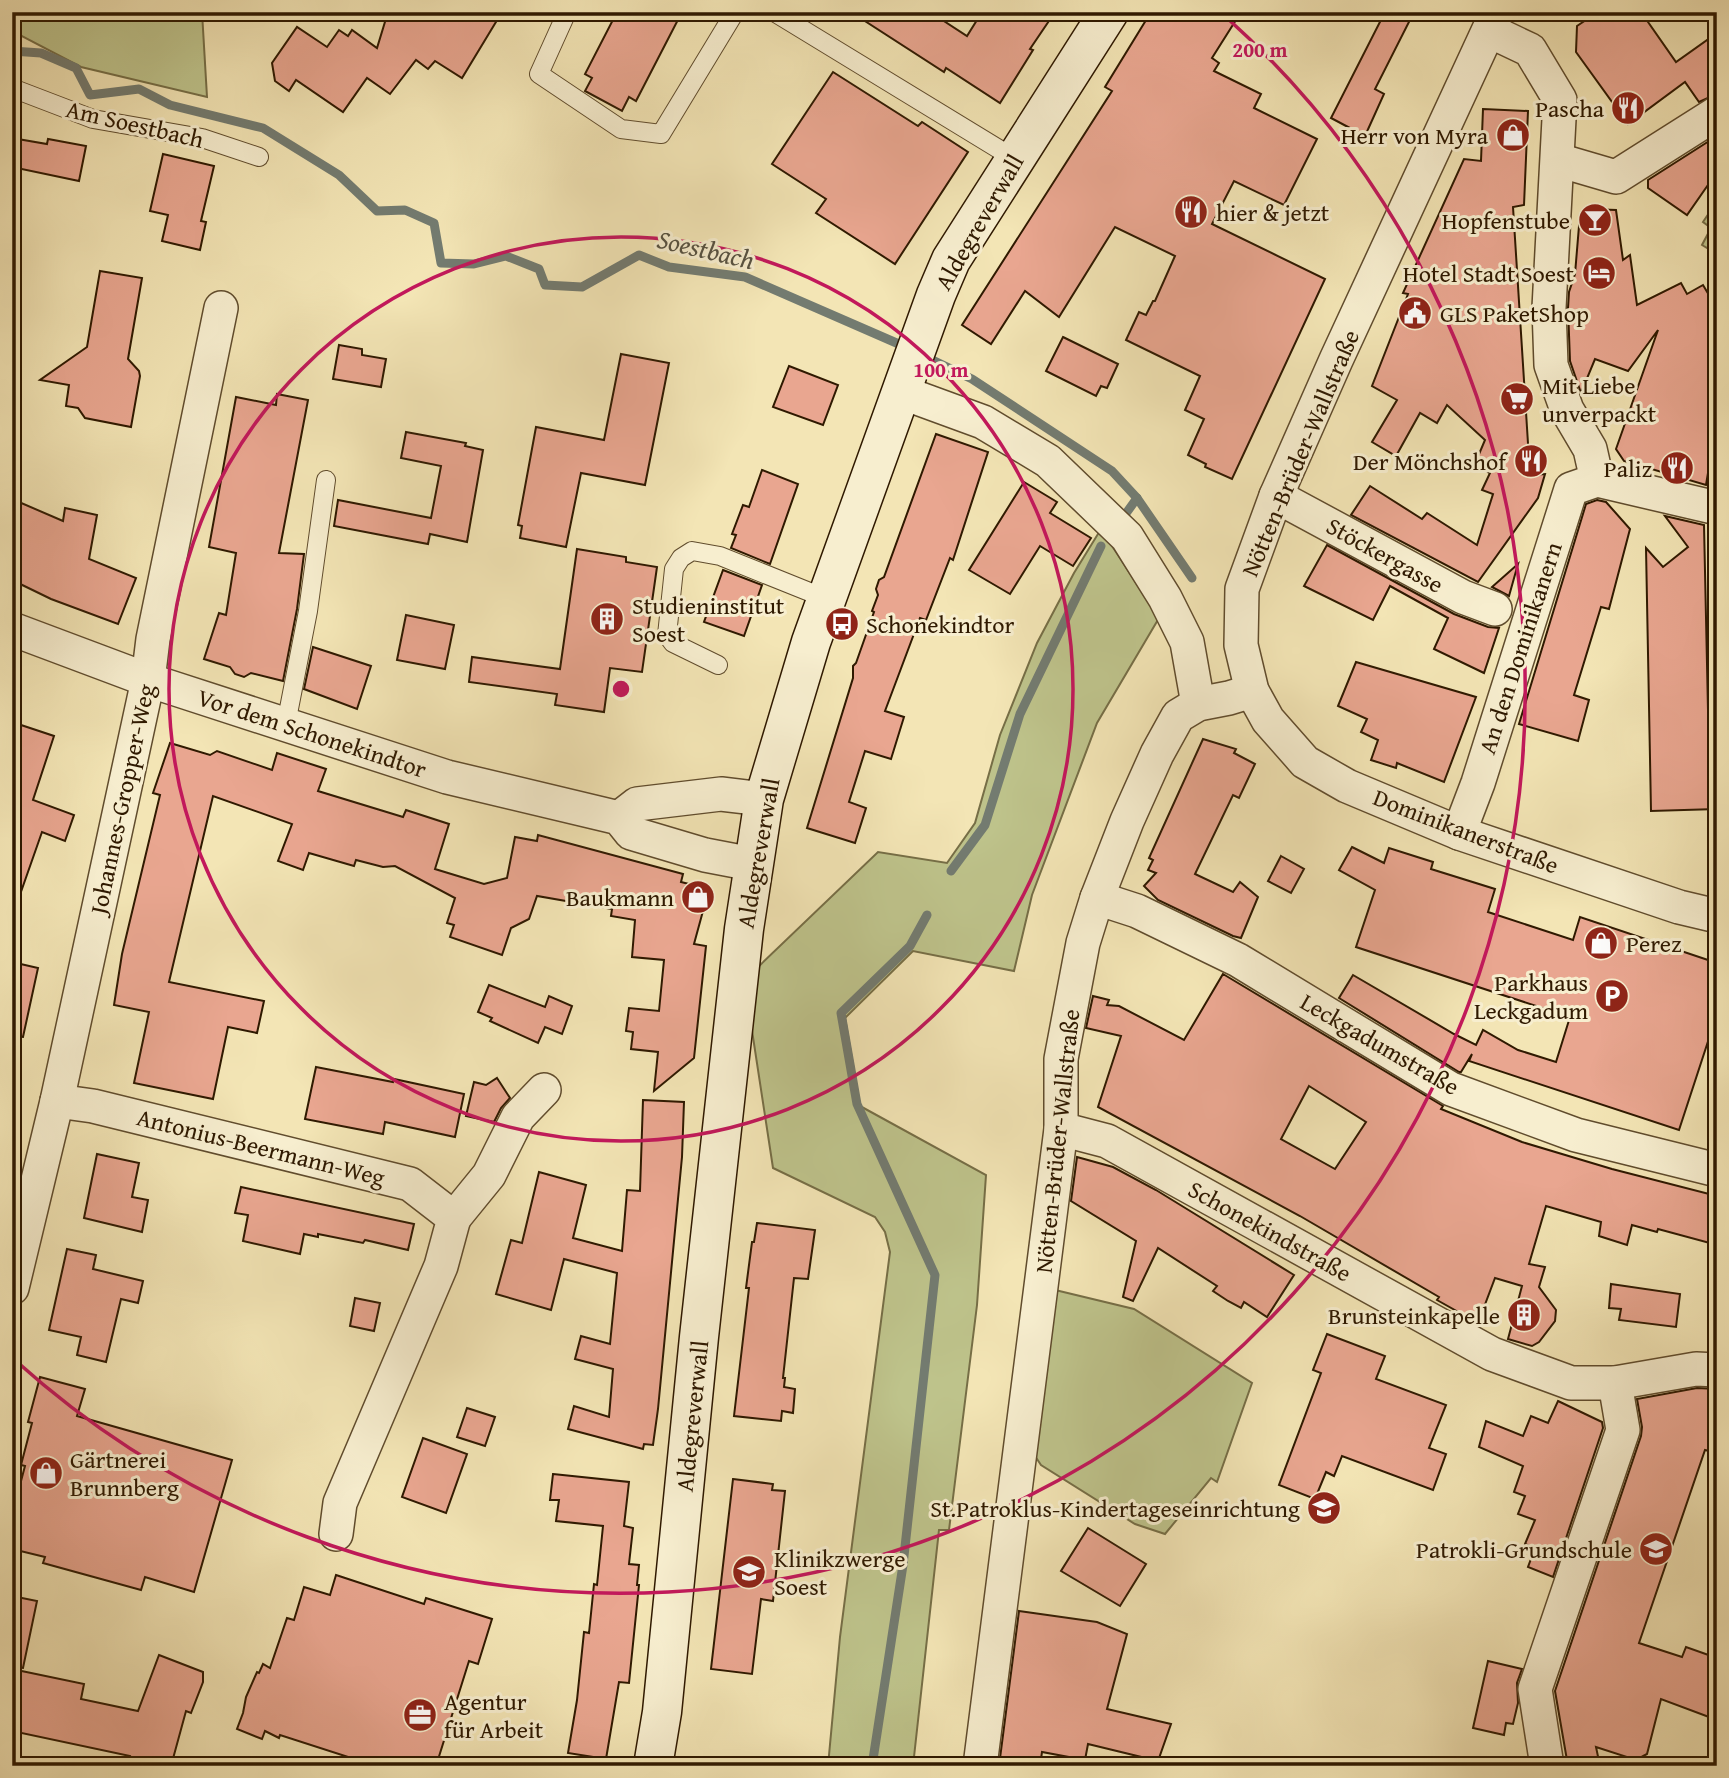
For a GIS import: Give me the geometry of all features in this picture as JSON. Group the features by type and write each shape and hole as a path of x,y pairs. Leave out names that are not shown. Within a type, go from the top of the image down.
{"street":[{"name":"Aldegreverwall","path":"653,1766 662,1712 701,1324 752,864 764,799 811,642 921,334 951,260 1109,12"},
{"path":"1493,22 1530,50 1560,100 1549,307 1551,365 1567,410 1590,449 1597,480 1717,508"},
{"name":"Nötten-Brüder-Wallstraße","path":"980,1766 1061,1129 1061,1059 1083,943 1127,821 1157,754 1178,716 1198,704 1252,691 1241,645 1242,589 1276,496 1336,360 1493,22"},
{"path":"1558,160 1616,177 1717,113"},
{"name":"Johannes-Gropper-Weg","path":"12,1288 57,1101 148,680 153,639 221,308"},
{"path":"904,385 983,422 1048,461 1127,537 1165,598 1187,642 1198,704"},
{"name":"An den Dominikanern","path":"1459,833 1478,783 1571,489 1597,480"},
{"name":"Stöckergasse","path":"1276,496 1463,597 1495,609"},
{"name":"Vor dem Schonekindtor","path":"12,629 148,680 447,777 619,818 631,833 705,855 752,864"},
{"name":"Dominikanerstraße","path":"1252,691 1268,720 1305,762 1347,786 1459,833 1679,907 1717,916"},
{"path":"619,818 637,804 721,794 764,799"},
{"name":"Leckgadumstraße","path":"1097,898 1137,911 1238,960 1451,1089 1576,1135 1717,1170"},
{"path":"336,1534 340,1503 441,1266 454,1217 489,1175 518,1117 544,1090"},
{"name":"Antonius-Beermann-Weg","path":"57,1101 93,1106 410,1184 454,1217"},
{"name":"Schonekindstraße","path":"1061,1129 1107,1140 1492,1354 1571,1383 1615,1384 1696,1369 1717,1370"},
{"path":"1547,1766 1535,1689 1623,1430 1615,1384"}],"lane":[{"path":"567,12 539,74 621,129 661,134 735,12"},
{"path":"774,12 1015,159"},
{"name":"Am Soestbach","path":"12,88 93,119 202,138 259,157"},
{"path":"286,724 308,611 327,480"},
{"path":"718,664 673,643 667,635 674,569 681,558 692,551 720,556 827,599"}],"green space":[{"path":"12,12 202,12 207,97 81,67 12,31"},
{"path":"1717,201 1717,236 1707,248 1702,245 1711,228 1703,222"},
{"path":"1101,529 1159,618 1097,723 1032,895 1014,971 913,951 845,1018 860,1106 986,1175 977,1305 949,1530 939,1530 913,1766 828,1766 840,1637 890,1252 885,1232 875,1217 773,1168 751,1024 757,968 878,852 947,863 975,823 1000,735 1037,643"},
{"path":"1051,1289 1134,1309 1252,1383 1217,1482 1211,1478 1165,1534 1135,1524 1041,1465 1035,1456"}],"building":[{"path":"388,12 502,12 462,78 435,61 428,69 416,60 390,94 367,78 343,112 296,80 289,91 275,81 272,63 297,27 327,47 339,30 348,36 352,30 377,48"},
{"path":"617,12 682,12 636,101 629,97 622,111 585,91 592,78 585,74"},
{"path":"851,12 930,12 967,36 982,12 1055,12 1030,49 1033,50 1000,103 946,68 944,72"},
{"path":"1151,12 1241,12 1212,58 1219,63 1214,71 1261,94 1254,108 1317,139 1284,205 1234,181 1212,224 1325,279 1232,479 1205,467 1206,464 1188,455 1204,419 1185,410 1200,376 1126,340 1139,312 1146,315 1155,301 1175,256 1115,227 1059,317 1025,291 991,344 962,325 1112,91 1105,87"},
{"path":"1385,12 1414,12 1375,89 1384,94 1365,136 1331,118"},
{"path":"1598,12 1641,12 1676,62 1717,33 1717,94 1699,102 1685,82 1628,124 1576,52 1577,26"},
{"path":"833,72 918,126 922,122 968,152 895,264 816,213 826,199 772,164"},
{"path":"1483,109 1528,111 1524,205 1513,207 1530,475 1545,474 1538,498 1478,582 1351,515 1370,486 1422,519 1427,513 1477,545 1493,494 1482,490 1490,473 1474,466 1485,440 1447,405 1437,423 1420,413 1396,456 1372,442 1397,400 1372,386 1408,294 1403,293 1464,159 1481,161"},
{"path":"1717,136 1717,172 1687,215 1648,188 1648,180"},
{"path":"12,138 47,144 48,139 86,146 79,181 12,167"},
{"path":"163,154 214,166 201,221 206,222 200,250 162,241 168,215 150,211"},
{"path":"1588,209 1616,210 1623,260 1630,255 1637,305 1681,283 1687,294 1703,285 1717,302 1717,475 1708,473 1706,485 1624,461 1616,449 1658,330 1628,371 1595,359 1581,393 1570,361 1568,308 1569,292 1575,274 1580,214"},
{"path":"100,271 142,278 128,359 140,376 131,427 85,418 78,408 66,406 69,385 40,380 87,347"},
{"path":"1063,337 1118,364 1107,388 1101,386 1096,396 1046,371"},
{"path":"339,345 362,349 362,355 386,359 381,387 333,379"},
{"path":"621,354 669,363 645,485 581,473 566,547 520,538 522,526 518,525 536,427 604,440"},
{"path":"789,366 838,385 823,425 773,407"},
{"path":"277,394 308,400 279,553 304,554 283,681 251,673 244,677 235,674 230,667 204,659 219,613 226,615 236,553 209,547 236,397 276,405"},
{"path":"406,432 466,443 465,446 483,450 467,542 430,534 428,544 334,526 338,500 431,518 441,466 401,458"},
{"path":"936,434 988,452 953,560 950,558 926,620 920,618 885,711 904,717 891,759 865,751 849,802 866,808 855,843 807,828 853,678 853,666 874,612 872,611 878,595 876,589 879,580 884,577"},
{"path":"762,470 798,484 770,564 731,548 736,535 732,534 743,505 749,507"},
{"path":"1024,482 1057,502 1050,513 1091,538 1073,566 1040,546 1010,594 969,570"},
{"path":"12,499 63,521 65,508 97,515 89,559 136,578 118,624 51,599 12,580"},
{"path":"1597,500 1606,502 1630,529 1609,609 1601,607 1574,695 1589,700 1578,741 1519,724 1586,504"},
{"path":"1665,516 1704,525 1709,756 1717,756 1717,809 1651,811 1646,548 1663,567 1688,547"},
{"path":"1327,545 1454,614 1488,627 1499,628 1484,673 1434,649 1448,618 1390,586 1373,620 1304,586"},
{"name":"Studieninstitut Soest","path":"577,549 626,557 626,562 657,567 642,672 610,668 604,712 555,705 557,694 469,682 472,657 560,669"},
{"path":"1518,564 1509,596 1492,587"},
{"path":"723,570 762,585 744,636 704,622"},
{"path":"406,615 454,625 445,669 397,660"},
{"path":"313,647 371,666 357,709 304,689"},
{"path":"1356,662 1476,697 1444,782 1397,763 1396,768 1371,760 1378,740 1361,732 1367,719 1338,706"},
{"path":"12,722 54,736 33,800 74,815 65,841 42,832 16,906 12,906"},
{"path":"1203,739 1236,749 1234,753 1255,764 1239,798 1233,795 1195,874 1233,892 1240,882 1258,897 1241,938 1158,900 1144,886 1156,873 1148,870 1153,860 1149,858"},
{"path":"170,743 210,755 217,751 272,770 277,753 326,769 318,791 403,817 406,810 449,824 435,869 484,884 507,878 515,837 537,841 538,835 683,874 681,882 709,889 694,944 706,946 694,1058 654,1091 658,1052 631,1049 633,1032 626,1031 629,1008 659,1011 664,960 632,957 635,920 611,916 612,909 537,896 529,919 511,928 502,955 450,937 454,925 447,923 455,898 395,866 383,867 356,860 354,866 309,853 303,870 278,861 292,824 213,796 169,982 264,1001 257,1033 228,1027 213,1099 134,1083 149,1012 114,1005 122,954 160,795 153,793"},
{"name":"Parkhaus Leckgadum","path":"1352,847 1384,863 1389,848 1433,862 1431,869 1495,889 1488,912 1573,940 1580,917 1717,963 1717,1014 1679,1130 1469,1061 1472,1054 1459,1072 1339,998 1353,975 1476,1045 1483,1030 1518,1050 1556,1062 1570,1017 1356,947 1375,890 1339,870"},
{"path":"1281,856 1304,869 1291,893 1268,881"},
{"path":"12,962 38,968 23,1037 12,1036"},
{"path":"1223,974 1443,1106 1441,1109 1522,1142 1717,1196 1717,1245 1632,1225 1627,1245 1599,1236 1601,1222 1546,1206 1529,1264 1545,1267 1539,1287 1556,1310 1555,1321 1539,1342 1532,1346 1508,1339 1522,1286 1495,1278 1478,1323 1437,1300 1439,1297 1300,1216 1098,1107 1121,1036 1086,1028 1093,996 1109,1000 1107,1005 1119,1006 1184,1040","holes":["1309,1086 1366,1122 1335,1169 1281,1139"]},
{"path":"489,985 545,1007 549,996 572,1006 562,1034 545,1027 538,1043 490,1021 492,1018 478,1012"},
{"path":"316,1067 393,1082 394,1079 464,1094 455,1137 385,1122 383,1134 305,1119"},
{"path":"497,1078 510,1098 494,1122 466,1116 474,1082 486,1085"},
{"path":"643,1100 684,1102 682,1157 658,1409 653,1445 644,1444 643,1449 568,1429 574,1406 609,1417 613,1369 575,1359 581,1336 610,1344 617,1273 564,1259 551,1310 496,1294 511,1240 522,1243 539,1172 586,1185 573,1238 622,1251 627,1190 640,1191"},
{"path":"97,1154 139,1163 132,1197 148,1200 142,1232 84,1218"},
{"path":"1077,1157 1113,1167 1156,1190 1294,1275 1267,1317 1244,1302 1241,1308 1228,1301 1213,1291 1217,1286 1158,1248 1133,1301 1123,1297 1136,1241 1071,1201"},
{"path":"241,1187 414,1224 408,1250 365,1240 363,1243 318,1234 318,1237 304,1234 300,1254 243,1241 248,1215 235,1213"},
{"path":"757,1223 815,1230 808,1279 794,1278 783,1378 784,1387 795,1389 793,1413 782,1411 781,1421 734,1416 749,1288 746,1288"},
{"path":"67,1249 96,1255 93,1269 143,1281 138,1303 121,1299 106,1362 77,1355 81,1337 49,1330"},
{"path":"1611,1284 1680,1294 1676,1327 1619,1320 1621,1309 1609,1308"},
{"path":"355,1298 380,1303 374,1331 350,1326"},
{"path":"1327,1334 1385,1356 1376,1379 1446,1405 1429,1448 1446,1454 1433,1490 1342,1456 1334,1476 1326,1472 1315,1499 1279,1485 1321,1373 1313,1370"},
{"path":"40,1377 85,1389 77,1416 232,1460 194,1592 145,1577 141,1590 43,1563 45,1557 12,1549 12,1515 25,1466 21,1465 32,1423 28,1422"},
{"name":"Patrokli-Grundschule","path":"1697,1388 1717,1389 1717,1453 1705,1450 1639,1643 1682,1657 1686,1647 1717,1658 1717,1720 1661,1699 1647,1754 1636,1760 1596,1747 1600,1766 1568,1766 1555,1691 1641,1436 1637,1399"},
{"path":"1558,1401 1602,1422 1603,1428 1553,1577 1528,1567 1535,1548 1525,1544 1535,1520 1518,1514 1525,1496 1514,1492 1523,1466 1479,1447 1486,1421 1523,1436 1531,1416 1548,1423"},
{"path":"467,1408 495,1417 485,1446 457,1437"},
{"path":"423,1438 467,1454 446,1513 402,1497"},
{"path":"553,1474 629,1482 624,1526 633,1528 629,1564 639,1565 639,1585 629,1683 619,1682 606,1759 568,1753 584,1632 589,1633 594,1584 597,1585 603,1526 556,1521 559,1500 550,1500"},
{"path":"733,1479 773,1484 772,1490 785,1491 773,1601 761,1599 752,1674 711,1669"},
{"path":"1088,1528 1146,1564 1120,1606 1061,1571"},
{"path":"336,1575 424,1604 426,1598 492,1619 478,1664 469,1661 436,1766 376,1766 280,1735 279,1738 265,1731 262,1739 237,1729 246,1697 257,1672 259,1673 263,1664 270,1668 287,1618 294,1620 304,1587 330,1595"},
{"path":"12,1596 37,1601 23,1668 12,1667"},
{"path":"1019,1611 1097,1622 1127,1634 1107,1709 1171,1724 1158,1761 1088,1744 1085,1760 1042,1752 1040,1766 999,1766"},
{"path":"159,1655 203,1672 203,1682 191,1713 186,1711 171,1766 128,1766 130,1756 12,1731 12,1669 84,1684 81,1699 138,1711"},
{"path":"1488,1661 1522,1669 1517,1683 1518,1703 1513,1724 1506,1723 1504,1735 1473,1728"}],"waterway":[{"name":"Soestbach","path":"12,51 41,53 76,68 90,95 139,89 170,105 263,128 339,175 377,211 405,210 434,223 441,263 474,264 506,256 539,269 545,285 582,287 639,255 669,267 745,277 908,348"},
{"name":"Soestbach","path":"924,356 972,379 1112,471 1137,498 1192,578"},
{"path":"1127,512 1137,498"},
{"path":"951,871 985,825 1020,714 1101,546"},
{"path":"872,1766 903,1565 935,1275 857,1104 841,1013 910,946 927,915"}],"place":[{"name":"Pascha","path":"1628,108"},
{"name":"Herr von Myra","path":"1513,135"},
{"name":"hier & jetzt","path":"1191,212"},
{"name":"Hopfenstube","path":"1595,220"},
{"name":"Hotel Stadt Soest","path":"1599,273"},
{"name":"GLS PaketShop","path":"1415,313"},
{"name":"Mit Liebe unverpackt","path":"1517,399"},
{"name":"Der Mönchshof","path":"1531,461"},
{"name":"Paliz","path":"1677,468"},
{"name":"Studieninstitut Soest","path":"607,619"},
{"name":"Schonekindtor","path":"842,624"},
{"name":"Baukmann","path":"698,897"},
{"name":"Perez","path":"1601,943"},
{"name":"Parkhaus Leckgadum","path":"1612,996"},
{"name":"Brunsteinkapelle","path":"1524,1315"},
{"name":"Gärtnerei Brunnberg","path":"46,1473"},
{"name":"St.Patroklus-Kindertageseinrichtung","path":"1324,1508"},
{"name":"Patrokli-Grundschule","path":"1656,1549"},
{"name":"Klinikzwerge Soest","path":"749,1572"},
{"name":"Agentur für Arbeit","path":"420,1715"}]}
